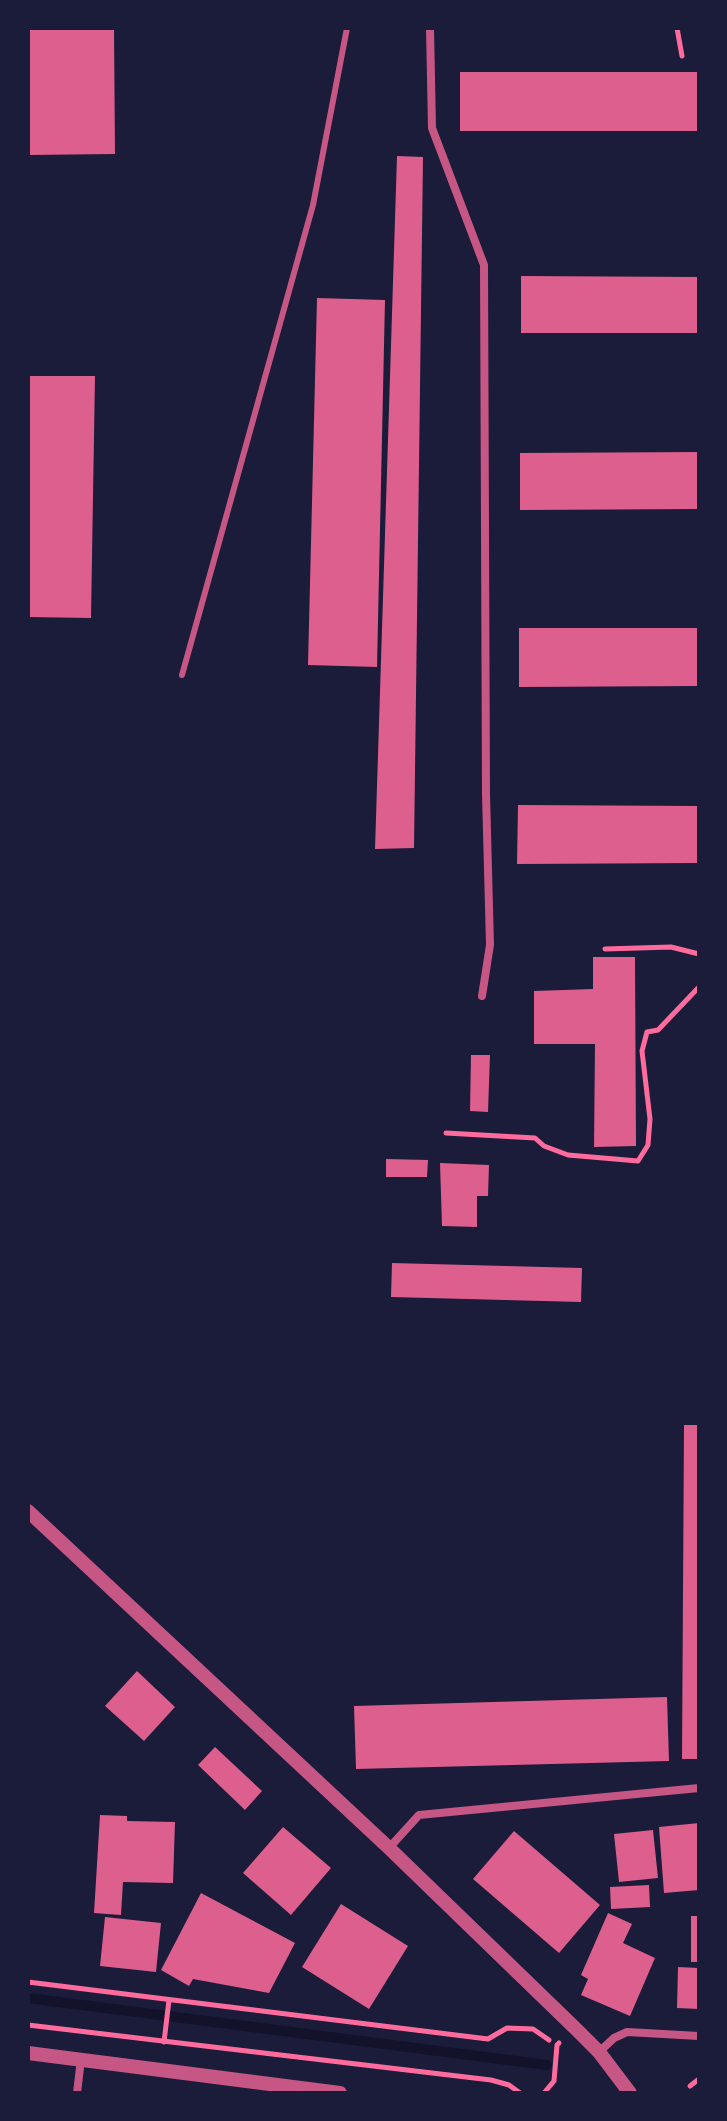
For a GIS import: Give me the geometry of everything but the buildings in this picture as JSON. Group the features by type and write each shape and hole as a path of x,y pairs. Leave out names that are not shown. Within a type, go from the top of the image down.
{"street":[{"path":"430,28 432,128 484,265 486,794 490,945 482,996"},
{"path":"28,1511 389,1848 599,2052 630,2093"},
{"path":"389,1848 419,1815 699,1788"},
{"path":"599,2052 614,2038 627,2032 699,2036"},
{"path":"28,2053 290,2090 340,2093"},
{"path":"77,2093 81,2059"}],"lane":[{"path":"182,675 313,205 347,28"}],"path":[{"path":"677,28 682,56"},
{"path":"605,949 671,947 699,954"},
{"path":"446,1133 535,1138 544,1146 568,1155 638,1161 648,1145 650,1119 642,1051 647,1032 658,1030 699,987"},
{"path":"28,1982 488,2039 507,2028 533,2029 557,2045"},
{"path":"165,2037 169,2000"},
{"path":"28,2025 491,2080 509,2085 520,2093"},
{"path":"544,2093 554,2081 556,2052"},
{"path":"690,2086 699,2079"}],"waterway":[{"path":"28,1998 547,2065"}]}
